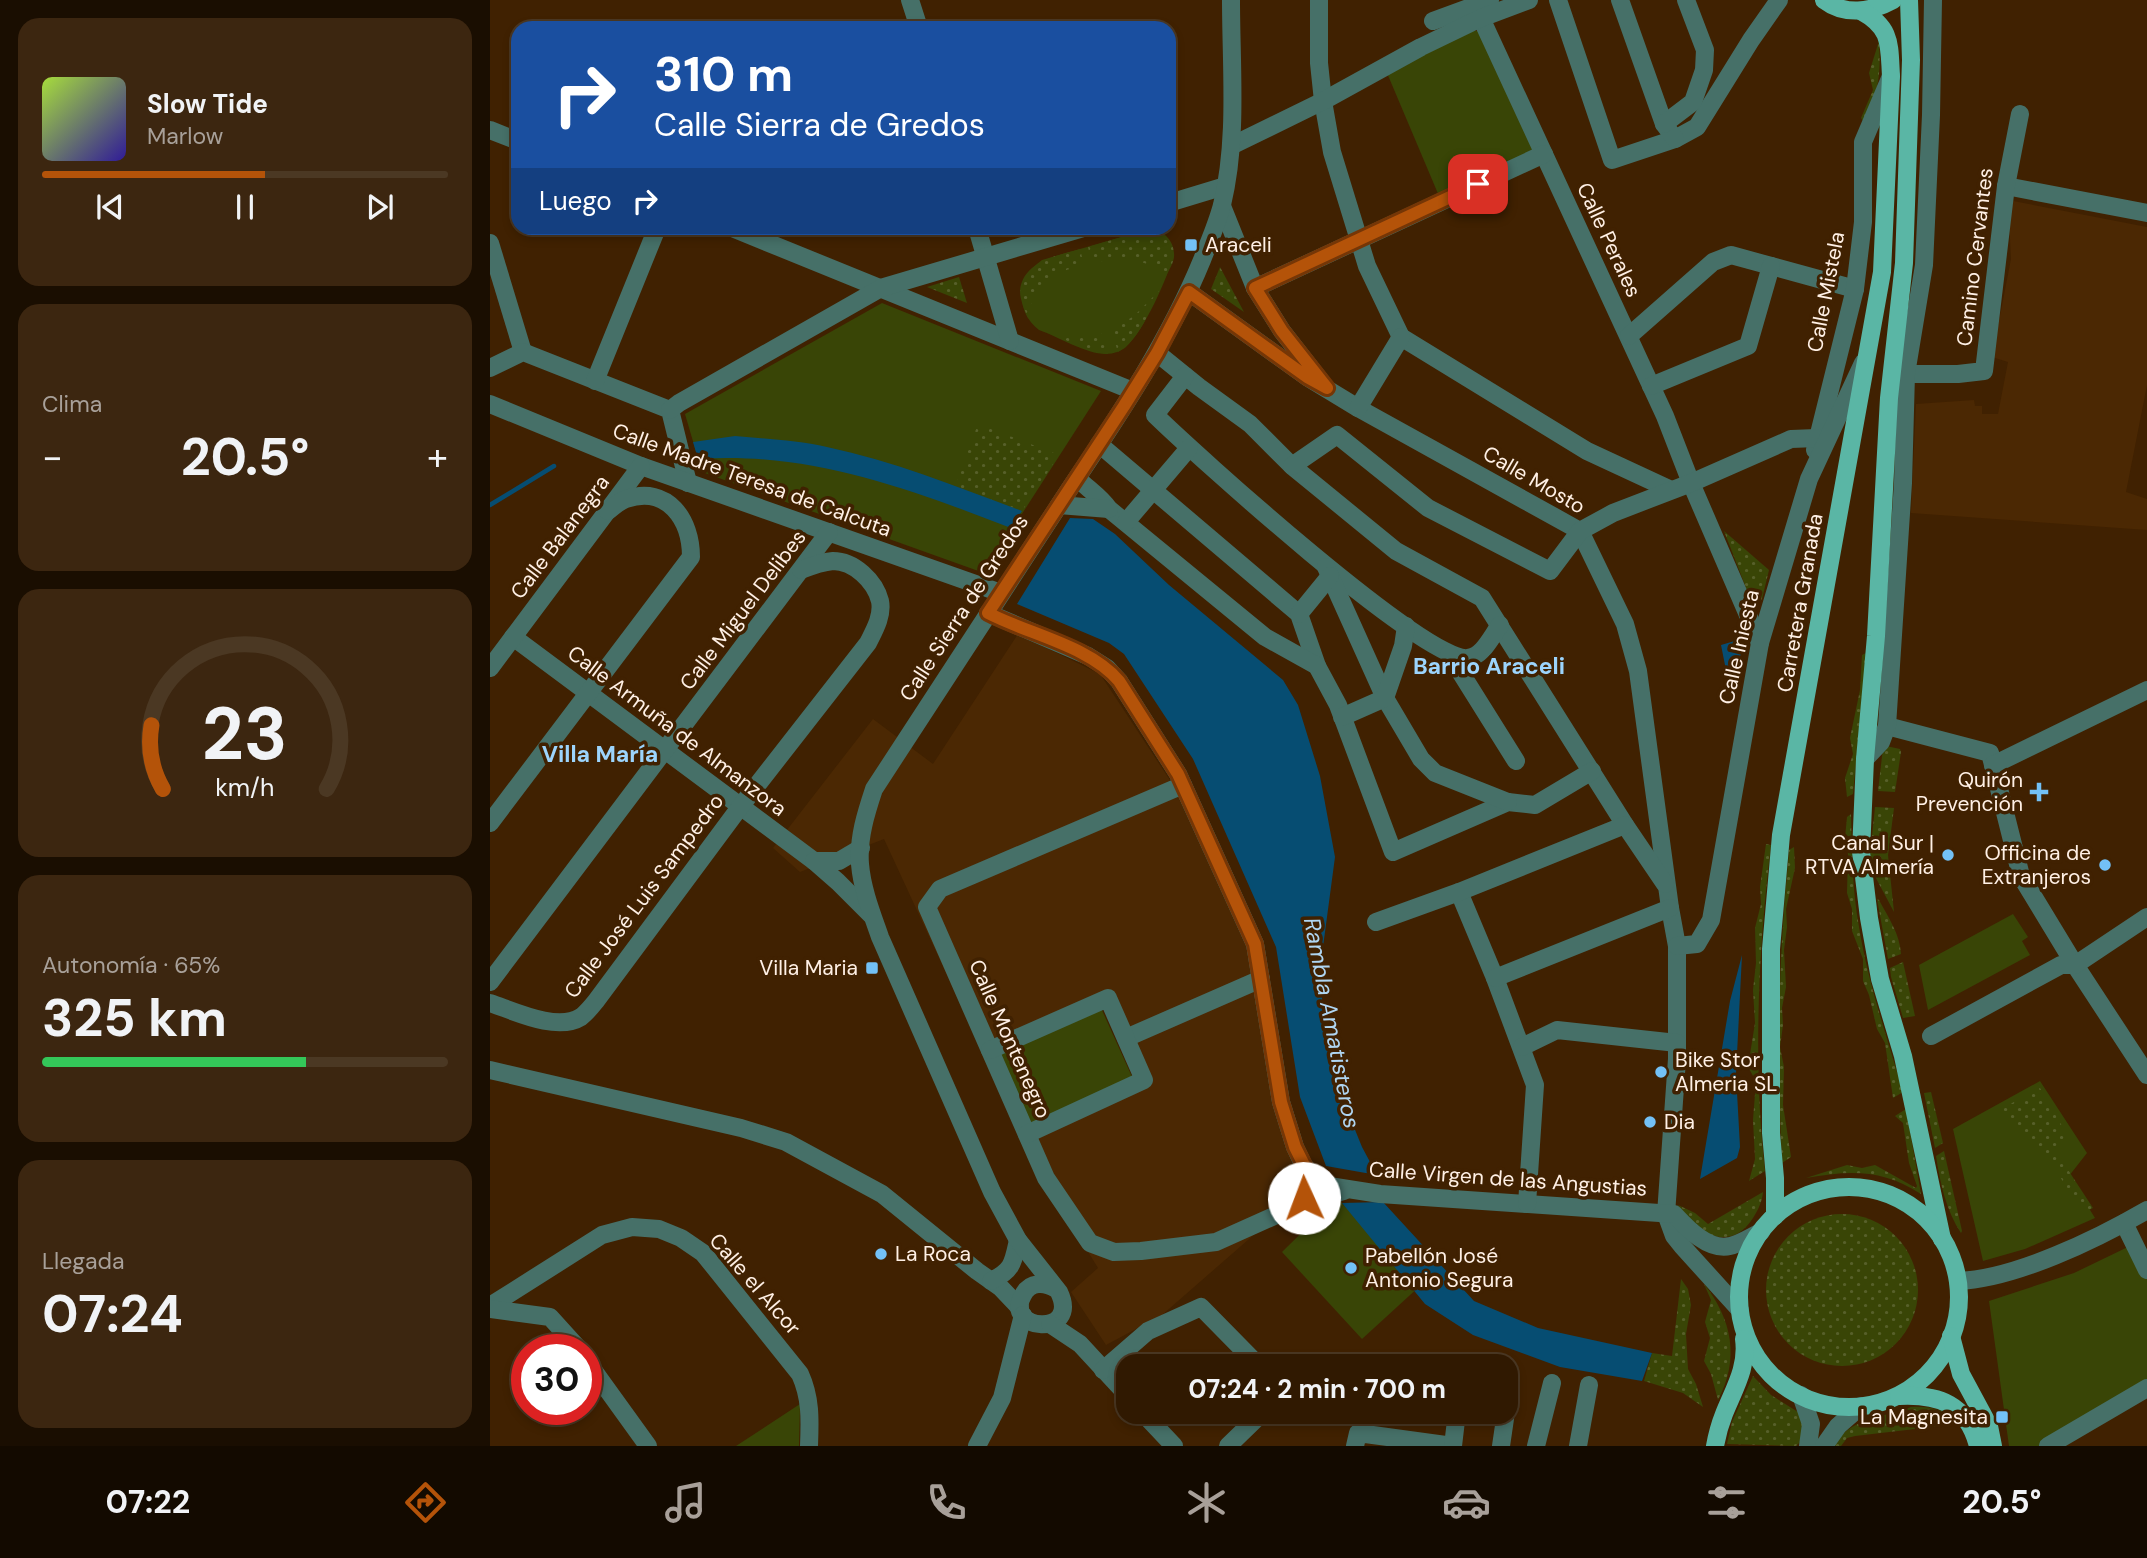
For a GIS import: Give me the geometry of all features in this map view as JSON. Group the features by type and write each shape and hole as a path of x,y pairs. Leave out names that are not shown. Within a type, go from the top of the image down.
{"main road":[{"name":"Carretera Granada","path":"1775,1216 1771,1133 1771,949 1781,835 1882,272 1891,76 1889,48 1884,30 1876,19 1861,12 1844,10 1824,0"},
{"path":"1861,12 1879,8 1893,0"},
{"path":"1909,0 1911,33 1904,263 1889,398 1861,852 1880,979 1903,1056 1942,1239"},
{"path":"1715,1446 1724,1414 1744,1367 1746,1352 1741,1318 1740,1289 1744,1264 1761,1232 1775,1216 1795,1202 1833,1189 1858,1188 1890,1195 1905,1202 1930,1223 1942,1239 1958,1281 1957,1314 1951,1336 1929,1372 1911,1388 1895,1396 1861,1406 1823,1404 1780,1382 1767,1371 1749,1344 1741,1318"},
{"path":"1951,1336 1961,1374 1989,1426 1993,1446"},
{"path":"1895,1396 1929,1396 1950,1404 1968,1421 1978,1446"}],"street":[{"path":"911,0 917,21"},
{"name":"Calle Sierra de Gredos","path":"1080,1344 1060,1298 1018,1240 992,1192 880,937 860,863 863,825 874,789 1133,391 1157,353 1189,292 1222,206 1231,146 1231,0"},
{"path":"1319,0 1319,63 1332,152 1367,266 1401,337 1587,451 1671,490"},
{"path":"1433,21 1490,0"},
{"path":"1231,146 1323,101 1421,47 1481,18 1529,0"},
{"path":"1558,0 1612,160 1675,139 1697,127 1751,40 1780,0"},
{"path":"1620,0 1664,124 1675,139"},
{"path":"1664,124 1693,102 1704,70 1705,50 1686,0"},
{"path":"1865,759 1881,742 1886,726 1903,483 1907,381 1924,265 1933,0"},
{"name":"Calle Perales","path":"1481,18 1665,416 1759,643"},
{"path":"1911,33 1932,50"},
{"name":"Calle Mistela","path":"1809,479 1855,289 1863,222 1863,142 1891,76"},
{"name":"Camino Cervantes","path":"1907,381 1984,371 2006,186 2020,114"},
{"path":"490,130 511,138"},
{"path":"1255,288 1544,154"},
{"path":"1176,200 1225,186"},
{"path":"2006,186 2147,212"},
{"name":"Calle Mosto","path":"1222,206 1255,288 1282,331 1327,388"},
{"path":"595,381 654,235"},
{"path":"749,235 1133,391"},
{"path":"979,235 1010,341"},
{"path":"670,410 881,288 1058,235"},
{"path":"490,243 523,352"},
{"path":"1629,336 1713,262 1731,255 1855,289"},
{"path":"1651,386 1748,345 1771,266"},
{"name":"Calle Mosto","path":"1189,292 1307,377 1580,531 1625,624 1638,671 1677,946 1677,1043 1666,1214"},
{"path":"1358,408 1401,337"},
{"name":"Calle Iniesta","path":"1677,946 1697,944 1711,920 1759,643 1809,479 1869,351"},
{"path":"490,368 523,352 670,410"},
{"path":"1157,353 1250,424 1292,466 1396,551 1482,598 1667,888"},
{"path":"1185,376 1155,415 1328,571 1448,654 1465,659 1478,656 1500,625"},
{"path":"1889,398 1907,381"},
{"name":"Calle Madre Teresa de Calcuta","path":"490,404 641,466 1001,593"},
{"path":"670,410 688,483"},
{"path":"1292,466 1337,435 1428,508 1550,571 1580,531 1613,513 1691,484 1791,439 1817,438"},
{"path":"1099,444 1299,614 1317,666 1342,717 1394,852 1508,803"},
{"path":"1126,522 1189,448"},
{"name":"Calle Balanegra","path":"490,668 641,466"},
{"path":"1077,478 1103,500 1109,509 1265,637 1317,666"},
{"path":"490,823 691,556 687,527 677,511 663,500 648,496 625,499 608,511"},
{"path":"1059,505 1109,509"},
{"name":"Calle Miguel Delibes","path":"490,982 829,532"},
{"name":"Calle José Luis Sampedro","path":"490,1003 541,1020 562,1022 580,1017 596,1001 740,807 868,643 879,621 881,603 865,575 857,569 834,561 801,570"},
{"path":"1299,614 1328,571"},
{"path":"1328,571 1385,698 1421,758 1435,773 1508,803 1535,805 1592,771"},
{"path":"988,613 1088,656 1107,668 1119,681 1172,764 1255,944 1281,1102 1295,1147 1311,1175 1322,1183 1347,1190"},
{"path":"1342,717 1385,698 1403,646 1406,626"},
{"name":"Calle Armuña de Almanzora","path":"513,637 814,861 873,918"},
{"path":"1448,654 1516,761"},
{"path":"1886,726 1991,759 2147,690"},
{"path":"1991,759 2021,876 2147,1075"},
{"name":"Calle Montenegro","path":"1183,785 940,889 927,907 1046,1178 1090,1242 1114,1252 1216,1242 1301,1204 1347,1190"},
{"path":"1376,922 1459,892 1625,825"},
{"path":"814,861 839,861 861,848"},
{"path":"839,861 863,879"},
{"path":"1459,892 1535,1085 1527,1204"},
{"path":"1495,978 1670,908"},
{"path":"1931,1036 2061,965 2075,965 2147,917"},
{"path":"1126,1038 1261,979"},
{"path":"990,1050 1108,998 1126,1038 1144,1080 1027,1134"},
{"path":"1522,1047 1557,1030 1677,1043"},
{"path":"490,1070 701,1118 786,1142 882,1194 996,1284 1029,1322 1046,1325 1080,1344 1116,1384"},
{"path":"1301,1204 1307,1183 1305,1167"},
{"name":"Calle Virgen de las Angustias","path":"1347,1190 1666,1214"},
{"path":"1958,1281 1994,1276 2032,1264 2066,1251 2147,1210"},
{"path":"1741,1318 1674,1236 1666,1214 1674,1214 1693,1235 1710,1243 1729,1247 1761,1232"},
{"path":"2124,1223 2147,1270"},
{"name":"Calle el Alcor","path":"490,1308 602,1235 632,1227 659,1229 681,1238 703,1253 800,1374 809,1399 809,1446"},
{"path":"996,1284 1013,1264 1018,1240"},
{"name":"Calle Sierra de Gredos","path":"1018,1240 1029,1287"},
{"path":"996,1284 1029,1287 1045,1284 1060,1298 1058,1318 1017,1344"},
{"path":"977,1446 1003,1398 1017,1344 1021,1299 1029,1287"},
{"path":"1121,1354 1148,1331 1200,1307 1247,1354"},
{"path":"490,1308 550,1317 565,1334"},
{"path":"1103,1370 1116,1359"},
{"path":"602,1382 648,1446"},
{"path":"1536,1446 1552,1383"},
{"path":"1578,1446 1589,1385"},
{"path":"2048,1446 2147,1388"},
{"path":"1801,1395 1811,1424 1808,1446"},
{"path":"1824,1446 1838,1426 1861,1406"},
{"path":"1153,1424 1174,1446"},
{"path":"1228,1446 1251,1424"},
{"path":"1354,1446 1358,1433 1453,1446 1456,1424"},
{"path":"1501,1446 1504,1424"}],"shaded area":[{"path":"2008,200 2147,227 2147,385 2126,492 2147,499 2147,530 1911,513 1916,404 1974,400 1975,406 1982,406 1982,414 1998,414 2008,362 1992,357 2011,259"},
{"path":"1018,634 1100,674 1183,800 1251,953 1276,1111 1304,1191 1162,1315 1106,1345 1071,1292 1098,1268 1018,1138 1144,1077 1111,993 983,1053 884,839 800,872 773,848 873,719 933,764"}],"green space":[{"path":"1469,31 1478,31 1537,150 1439,196 1387,73"},
{"path":"1879,41 1878,83 1863,121 1861,118 1873,90 1869,73"},
{"path":"1128,235 1165,235 1174,254 1167,276 1140,329 1126,347 1109,354 1072,345 1039,330 1031,322 1023,304 1023,285 1033,267 1042,260"},
{"path":"1129,235 1165,235 1172,244 1174,260 1166,276 1149,265 1131,260 1092,263 1088,247"},
{"path":"1080,249 1084,265 1061,272 1045,281 1034,295 1028,318 1020,291 1027,273 1042,261"},
{"path":"1220,267 1244,312 1211,289"},
{"path":"959,277 967,303 927,287"},
{"path":"1159,291 1138,333 1118,352 1111,330 1134,316"},
{"path":"882,303 1101,391 984,573 702,472 685,414"},
{"path":"1101,333 1108,354 1050,334 1075,336"},
{"path":"978,424 1059,455 1022,511 955,486"},
{"path":"1724,531 1769,570 1762,599 1758,603 1750,598"},
{"path":"1866,653 1853,794 1847,797 1845,778 1853,754 1850,738 1860,690 1862,655"},
{"path":"1886,746 1900,749 1901,752 1895,792 1878,791 1883,748"},
{"path":"1875,807 1894,808 1888,855 1894,912 1869,865"},
{"path":"1851,814 1854,885 1863,948 1878,1010 1903,1092 1893,1098 1885,1043 1877,1029 1863,981 1863,959 1852,931 1852,909 1847,893 1848,854 1845,838 1847,817"},
{"path":"1766,844 1771,845 1760,967 1758,1049 1765,1171 1749,1181 1755,1159 1753,1120 1756,1081 1748,1067 1755,1023 1755,928 1761,904 1760,887"},
{"path":"1794,847 1795,868 1786,909 1786,987 1780,1047 1784,1067 1783,1105 1791,1157 1782,1163 1779,1088 1780,975 1789,850"},
{"path":"1877,899 1893,926 1900,947 1901,954 1888,959"},
{"path":"2013,914 2028,937 2022,941 2030,955 1928,1010 1919,965"},
{"path":"1903,962 1915,1016 1903,1018 1890,968"},
{"path":"1101,1008 1133,1079 1031,1125 999,1053"},
{"path":"2040,1081 2087,1153 2069,1176 2095,1218 2025,1249 1983,1261 1953,1129"},
{"path":"2040,1088 2070,1140 2055,1150 2093,1208 2083,1213 2050,1161 1999,1110"},
{"path":"1931,1092 1943,1143 1935,1148 1924,1093"},
{"path":"1906,1109 1921,1194 1893,1180 1866,1174 1806,1178 1847,1165 1862,1168 1875,1165 1916,1188 1903,1123 1895,1116"},
{"path":"1944,1151 1961,1233 1948,1206 1939,1176 1936,1156"},
{"path":"1763,1192 1757,1212 1744,1229 1724,1237 1703,1231 1678,1205 1695,1213 1708,1224"},
{"name":"Pabellón José Antonio Segura","path":"1337,1198 1421,1285 1362,1339 1282,1252"},
{"path":"1842,1214 1871,1220 1896,1236 1912,1261 1918,1290 1912,1319 1896,1344 1871,1360 1842,1366 1813,1360 1788,1344 1772,1319 1766,1290 1772,1261 1788,1236 1813,1220"},
{"path":"2132,1245 2147,1276 2147,1384 2042,1446 2009,1446 1989,1301 2074,1273"},
{"path":"1681,1279 1688,1289 1691,1305 1686,1334 1688,1369 1703,1407 1683,1393 1644,1381 1652,1353 1672,1356"},
{"path":"1704,1284 1721,1311 1730,1340 1729,1370 1718,1400 1711,1374 1704,1361 1710,1338 1705,1322 1711,1300"},
{"path":"1753,1376 1771,1395 1798,1412 1804,1429 1802,1440 1796,1446 1727,1444 1732,1422"},
{"path":"800,1404 799,1446 736,1446"},
{"path":"1911,1407 1937,1410 1958,1424 1855,1436 1847,1438 1841,1446 1833,1446 1857,1424"}],"water":[{"path":"735,436 804,443 852,453 925,475 1022,511 1011,528 897,487 819,467 739,458 698,459 693,442"},
{"path":"1070,518 1093,519 1115,534 1169,585 1283,680 1298,705 1320,776 1335,857 1319,977 1329,1048 1347,1110 1377,1175 1326,1166 1300,1097 1276,947 1193,759 1124,654 1109,643 1017,604"},
{"path":"1738,640 1743,642 1744,646 1739,659 1740,673 1729,677 1721,645"},
{"path":"1742,955 1736,1074 1740,1147 1737,1158 1700,1179 1730,1001"},
{"path":"1383,1202 1474,1301 1538,1328 1652,1353 1642,1381 1560,1367 1473,1335 1425,1304 1342,1203"}],"waterway":[{"name":"Rambla Amatisteros","path":"490,505 554,466"}],"place":[{"name":"Araceli","path":"1191,245"},
{"name":"Quirón Prevención","path":"2039,792"},
{"name":"Canal Sur | RTVA Almería","path":"1948,855"},
{"name":"Officina de Extranjeros","path":"2105,865"},
{"name":"Villa Maria","path":"872,968"},
{"name":"Bike Stor Almeria SL","path":"1661,1072"},
{"name":"Dia","path":"1650,1122"},
{"name":"La Roca","path":"881,1254"},
{"name":"Pabellón José Antonio Segura","path":"1351,1268"},
{"name":"La Magnesita","path":"2002,1417"}],"district":[{"name":"Barrio Araceli","path":"1489,666"},
{"name":"Villa María","path":"600,754"}],"route":[{"path":"1304,1198 1307,1183 1305,1167 1295,1147 1281,1102 1257,950 1178,774 1119,681 1107,668 1088,656 988,613 1124,406 1157,353 1189,292 1307,377 1327,388 1282,331 1255,288 1478,184"}]}
